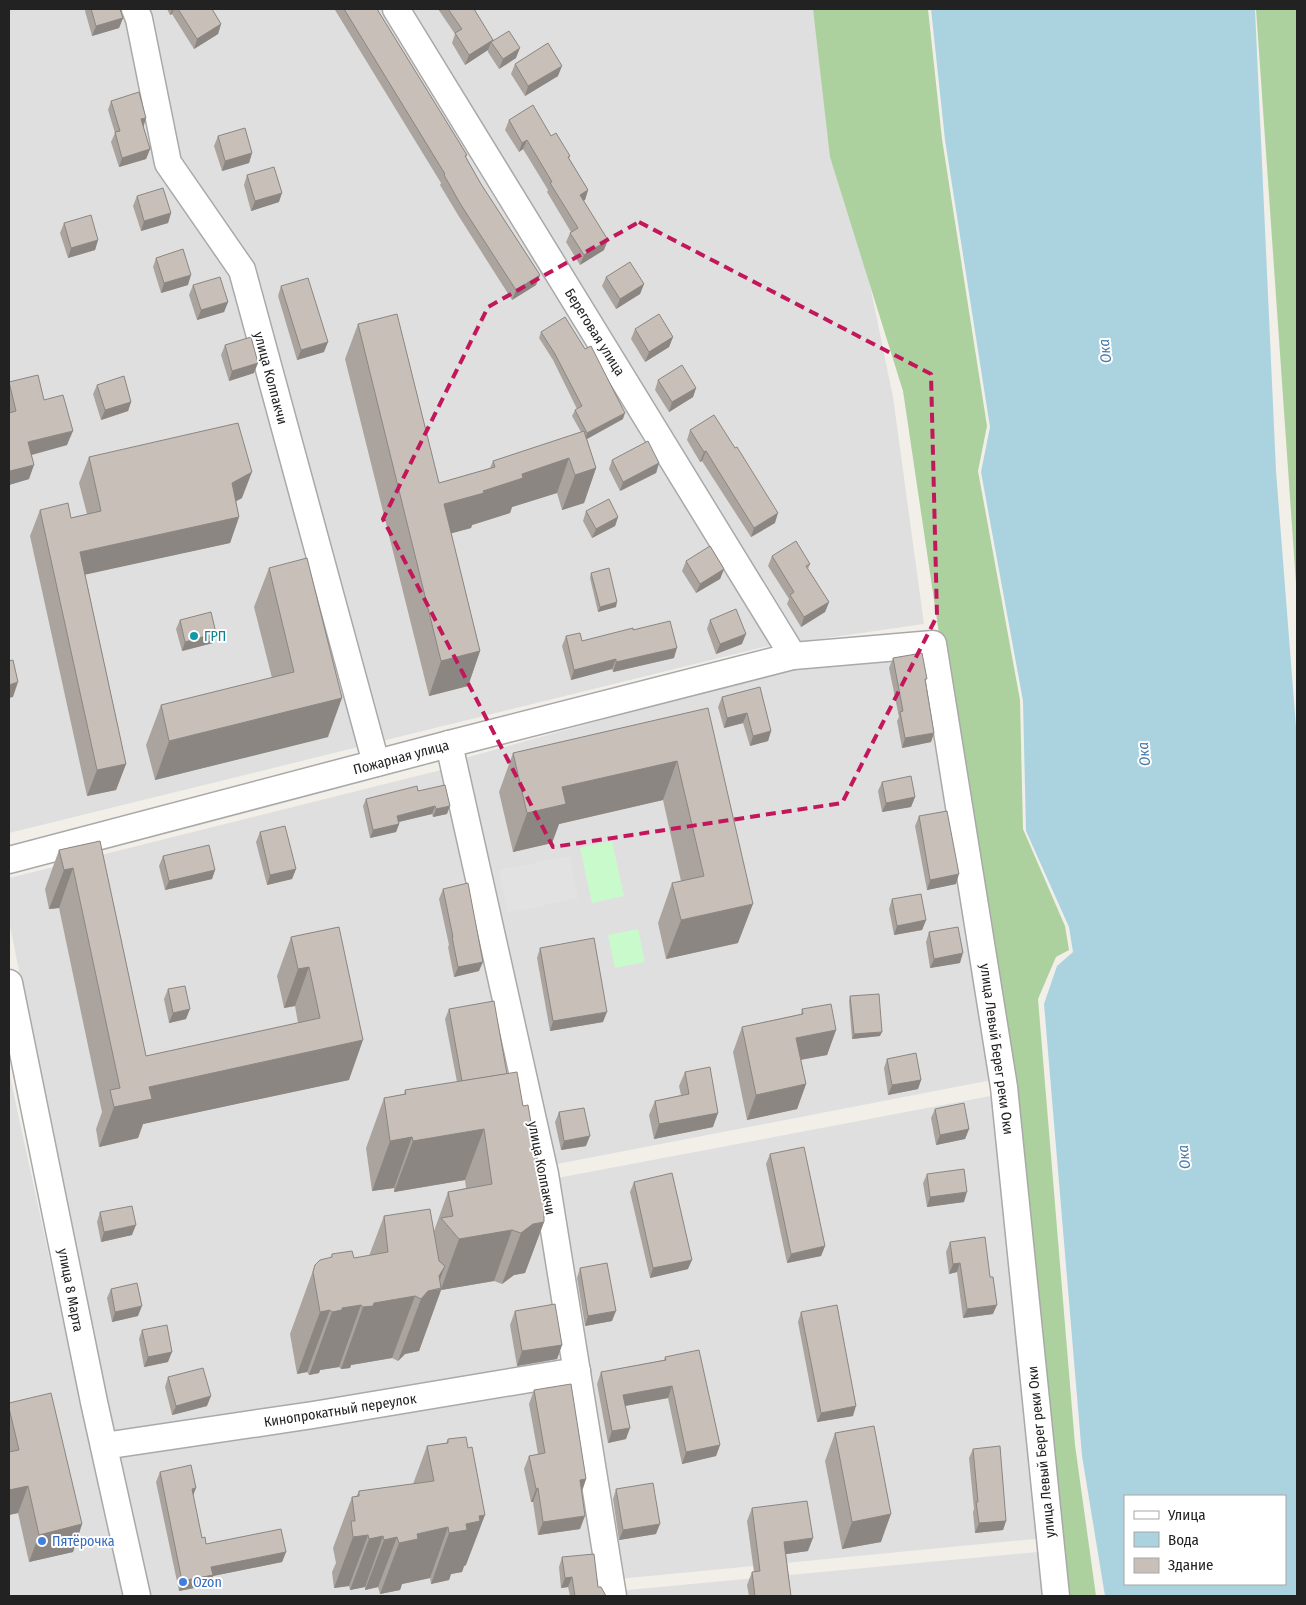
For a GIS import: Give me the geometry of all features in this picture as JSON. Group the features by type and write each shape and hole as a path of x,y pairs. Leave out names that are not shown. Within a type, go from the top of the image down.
{"street":[{"name":"улица Колпакчи","path":"135,9 140,19 168,163 242,270 376,763"},
{"name":"Береговая улица","path":"396,9 793,656"},
{"name":"улица Левый Берег реки Оки","path":"793,656 933,644 1004,1087 1056,1596"},
{"name":"Пожарная улица","path":"9,860 793,656"},
{"name":"улица Колпакчи","path":"449,744 545,1174 613,1596"},
{"name":"улица 8 Марта","path":"9,983 104,1446 137,1596"},
{"name":"Кинопрокатный переулок","path":"104,1446 300,1417 576,1371"}],"highlighted area":[{"path":"639,222 931,374 937,616 842,803 553,847 383,519 488,307"}],"shaded area":[{"path":"9,9 813,9 893,397 924,624 764,647 9,833"},
{"path":"926,652 997,1079 552,1165 465,758 799,665"},
{"path":"445,769 536,1176 570,1366 113,1436 9,921 9,878"},
{"path":"569,856 578,898 508,913 499,870"},
{"path":"9,1072 123,1596 9,1596"},
{"path":"996,1095 1045,1538 618,1579 552,1179"},
{"path":"572,1380 608,1596 149,1596 116,1448"},
{"path":"1048,1551 1052,1596 618,1596 617,1591"}],"green space":[{"path":"813,9 928,9 942,139 987,426 978,471 1020,700 1023,829 1065,926 1069,950 1056,957 1038,999 1075,1445 1096,1596 1060,1596 941,647 903,391 830,157"},
{"path":"1256,9 1297,9 1297,598"},
{"path":"612,841 624,896 592,903 580,848"},
{"path":"638,929 645,962 615,968 608,935"}],"water":[{"name":"Ока","path":"931,9 1255,9 1276,471 1297,740 1297,1596 1105,1596 1082,1456 1044,1004 1057,966 1073,952 1069,927 1026,831 1023,701 981,472 990,427 945,140"}],"building":[{"path":"91,9 120,9 123,18 96,26"},
{"path":"178,9 212,9 221,24 197,39"},
{"path":"344,9 377,9 467,155 465,156 481,184 540,275 516,290 461,205 445,174"},
{"path":"448,9 474,9 493,40 469,55 455,33 462,29"},
{"path":"509,31 520,48 503,59 491,42"},
{"path":"548,43 562,66 528,86 515,64"},
{"path":"139,92 146,118 141,119 150,149 122,158 115,132 120,131 111,101"},
{"path":"533,105 551,136 556,133 570,156 568,157 588,190 580,195 608,240 584,255 570,233 578,228 550,183 552,182 527,140 522,143 509,120"},
{"path":"245,128 252,153 225,161 218,136"},
{"path":"274,167 282,193 255,201 247,175"},
{"path":"163,188 171,213 144,221 137,196"},
{"path":"91,215 98,240 71,248 64,223"},
{"path":"183,249 191,275 164,283 156,258"},
{"path":"630,262 644,284 620,299 606,277"},
{"path":"220,277 228,302 201,310 193,285"},
{"path":"308,278 328,342 301,350 281,286"},
{"path":"397,314 439,483 495,467 493,461 584,431 596,468 575,475 569,458 522,474 523,478 483,491 484,493 444,504 480,651 441,661 358,324"},
{"path":"659,314 673,337 649,352 635,329"},
{"path":"565,317 585,349 591,346 625,413 587,433 575,410 582,406 555,354 541,332"},
{"path":"251,337 258,363 232,371 225,345"},
{"path":"682,365 696,388 672,402 658,380"},
{"path":"38,375 44,400 63,395 73,431 28,442 34,465 10,471 9,413 16,411 9,382"},
{"path":"124,376 131,402 105,410 97,385"},
{"path":"714,415 735,448 737,447 778,513 754,528 706,451 704,452 690,430"},
{"path":"238,423 252,472 232,483 239,517 80,552 126,764 97,770 40,510 68,503 71,518 101,511 89,457"},
{"path":"648,441 659,463 623,482 612,460"},
{"path":"609,499 618,517 596,529 586,511"},
{"path":"796,541 810,564 806,566 829,602 804,617 790,595 794,592 772,556"},
{"path":"710,546 724,569 700,584 686,561"},
{"path":"307,558 342,698 169,741 161,705 294,672 269,568"},
{"path":"609,568 617,602 600,607 591,573"},
{"path":"736,609 746,634 720,644 710,620"},
{"path":"211,612 216,633 185,642 180,620"},
{"path":"670,621 677,648 616,662 616,659 574,670 566,636 580,633 582,641"},
{"path":"922,653 934,733 905,738 900,712 903,711 893,658"},
{"path":"13,660 18,682 9,685 9,661"},
{"path":"760,687 771,731 753,736 747,713 727,718 722,697"},
{"path":"708,708 753,904 681,920 672,883 704,876 677,761 562,787 566,804 527,813 513,753"},
{"path":"911,776 915,797 886,803 882,782"},
{"path":"445,785 450,806 436,809 435,806 397,816 399,824 373,830 366,799 417,786 418,791"},
{"path":"947,811 959,874 930,880 919,816"},
{"path":"285,826 296,869 270,875 260,832"},
{"path":"100,841 146,1056 320,1018 309,967 298,969 291,937 339,927 363,1040 149,1087 152,1099 114,1107 110,1090 120,1088 73,868 64,870 59,850"},
{"path":"209,845 215,870 169,881 163,856"},
{"path":"468,883 483,962 458,967 443,889"},
{"path":"921,894 926,920 897,926 892,899"},
{"path":"958,927 963,953 934,959 929,932"},
{"path":"594,938 607,1012 553,1021 540,948"},
{"path":"185,986 190,1009 173,1013 168,989"},
{"path":"879,994 882,1032 854,1034 850,996"},
{"path":"494,1001 507,1074 462,1081 449,1009"},
{"path":"831,1004 836,1030 796,1038 806,1084 756,1095 742,1027 803,1014 802,1009"},
{"path":"916,1053 921,1080 892,1085 887,1059"},
{"path":"710,1067 718,1113 659,1124 655,1101 689,1094 685,1072"},
{"path":"517,1072 523,1106 528,1105 542,1188 548,1194 543,1205 544,1222 533,1224 521,1233 512,1230 459,1239 441,1218 453,1216 448,1192 492,1184 484,1129 413,1141 412,1137 390,1141 384,1098 406,1094 405,1090"},
{"path":"964,1103 969,1129 940,1135 935,1109"},
{"path":"584,1108 590,1136 564,1141 559,1112"},
{"path":"804,1147 825,1246 791,1254 770,1154"},
{"path":"964,1169 967,1192 930,1197 927,1174"},
{"path":"672,1173 692,1260 653,1268 634,1182"},
{"path":"132,1206 136,1225 104,1232 100,1212"},
{"path":"430,1209 439,1261 445,1266 439,1276 441,1288 428,1291 421,1299 415,1296 374,1303 373,1306 363,1307 361,1305 342,1308 342,1310 332,1312 330,1310 320,1312 313,1272 315,1265 320,1260 332,1257 332,1254 352,1251 354,1258 388,1252 384,1216"},
{"path":"985,1237 990,1277 993,1277 997,1305 967,1309 960,1263 953,1264 950,1242"},
{"path":"607,1263 616,1311 588,1316 580,1268"},
{"path":"137,1283 142,1306 115,1312 111,1289"},
{"path":"555,1304 562,1345 522,1351 515,1311"},
{"path":"837,1305 856,1406 821,1413 801,1312"},
{"path":"167,1325 172,1352 148,1357 142,1330"},
{"path":"699,1350 720,1445 686,1452 672,1386 623,1395 630,1428 612,1431 601,1372 666,1360 665,1357"},
{"path":"203,1368 211,1396 176,1406 168,1377"},
{"path":"571,1384 586,1479 580,1480 585,1516 543,1522 538,1488 536,1489 529,1456 545,1453 534,1390"},
{"path":"51,1393 82,1524 39,1535 28,1486 9,1490 9,1452 19,1450 9,1403"},
{"path":"874,1426 891,1514 852,1522 835,1433"},
{"path":"466,1437 468,1448 472,1447 485,1515 479,1516 480,1521 466,1524 467,1530 449,1533 448,1527 417,1534 418,1539 399,1543 397,1537 384,1540 383,1536 369,1539 368,1535 353,1537 351,1521 355,1521 352,1497 359,1496 359,1491 434,1481 427,1446 448,1443 448,1439"},
{"path":"1000,1446 1006,1521 979,1523 973,1449"},
{"path":"191,1465 196,1488 192,1489 202,1538 205,1537 206,1544 281,1529 286,1552 211,1567 213,1575 182,1581 160,1472"},
{"path":"653,1483 660,1524 623,1530 616,1489"},
{"path":"807,1501 813,1538 784,1542 791,1596 755,1596 752,1572 760,1571 752,1508"},
{"path":"594,1554 598,1587 601,1587 606,1596 575,1596 572,1577 565,1578 562,1557"}],"place":[{"name":"ГРП","path":"194,636"},
{"name":"Пятёрочка","path":"42,1541"},
{"name":"Ozon","path":"183,1582"}]}
